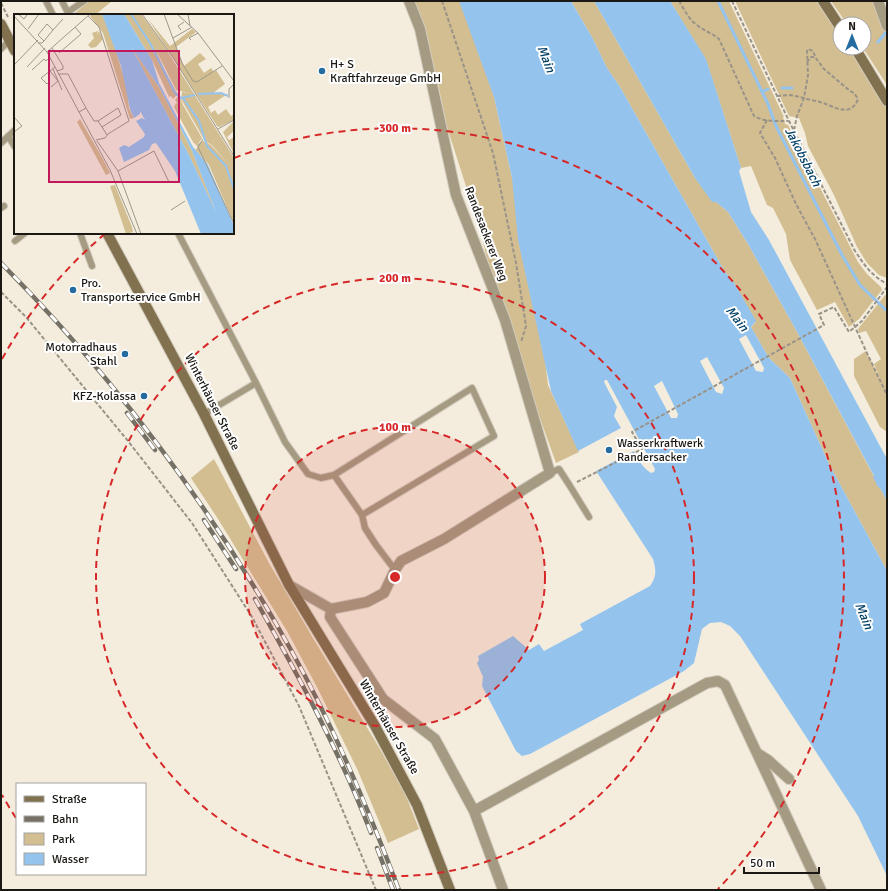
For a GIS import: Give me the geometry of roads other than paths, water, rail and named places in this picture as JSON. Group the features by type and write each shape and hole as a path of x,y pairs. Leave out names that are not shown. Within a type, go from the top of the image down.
{"main road":[{"path":"822,1 832,16"},
{"path":"1,24 14,49"},
{"path":"860,56 887,101"},
{"name":"Winterhäuser Straße","path":"108,234 204,414 289,585 375,726 417,805 450,890"}],"street":[{"name":"Randesackerer Weg","path":"409,1 420,29 456,196 505,320 550,473"},
{"path":"878,1 887,26"},
{"path":"289,585 331,609 368,602 384,593 395,570 402,561 444,539 550,473"},
{"path":"331,609 330,617 383,699 435,739 474,811 504,890"},
{"path":"474,811 707,683 718,681 726,685 821,890"},
{"path":"757,753 768,760 790,779"}],"lane":[{"path":"46,1 53,14"},
{"path":"62,1 69,14 84,1"},
{"path":"1,49 9,41"},
{"path":"1,143 14,131"},
{"path":"8,136 14,145"},
{"path":"15,241 24,234"},
{"path":"80,234 92,266"},
{"path":"179,234 256,383 284,442 308,474 321,478 334,475 472,388 494,436 362,515"},
{"path":"204,414 256,383"},
{"path":"550,473 559,469 589,517"},
{"path":"334,475 362,515 365,528 395,570"}],"water":[{"name":"Main","path":"459,1 571,1 593,39 607,68 620,87 725,272 733,281 755,319 756,321 751,327 769,358 790,378 829,464 887,571 887,876 858,816 740,636 730,626 721,622 710,623 702,629 694,663 684,671 530,754 522,756 516,751 482,686 483,677 477,663 479,660 478,656 513,636 529,650 539,644 544,651 583,630 580,624 650,586 654,579 655,573 653,559 596,471 634,451 641,464 648,471 651,473 654,472 655,469 607,380 604,382 617,407 614,416 621,428 578,451 551,391 518,240 512,178 494,97","holes":["746,335 764,368 763,372 756,371 739,339","707,357 724,388 722,394 716,392 700,361","662,381 678,414 677,418 671,418 654,386"]},
{"path":"594,1 670,1 706,59 741,168 739,171 751,212 769,240 887,459 887,501 878,487 873,477 874,476 796,330 748,244 728,212 716,202 712,202 695,178"}],"waterway":[{"name":"Jakobsbach","path":"718,1 768,104 776,126 842,255 860,285 887,311"},
{"path":"878,42 887,31"},
{"path":"782,88 792,88"},
{"name":"Jakobsbach","path":"762,92 768,89"}],"railway":[{"path":"1,263 83,352 159,446 195,495 261,597 322,708 363,798 399,890"},
{"path":"127,413 155,450"},
{"path":"204,520 236,569"},
{"path":"255,599 318,714 346,773 371,833"},
{"path":"377,848 393,890"}],"place":[{"name":"H+ S Kraftfahrzeuge GmbH","path":"322,71"},
{"name":"Pro. Transportservice GmbH","path":"73,290"},
{"name":"Motorradhaus Stahl","path":"125,354"},
{"name":"KFZ-Kolassa","path":"144,396"},
{"name":"Wasserkraftwerk Randersacker","path":"609,450"}]}
